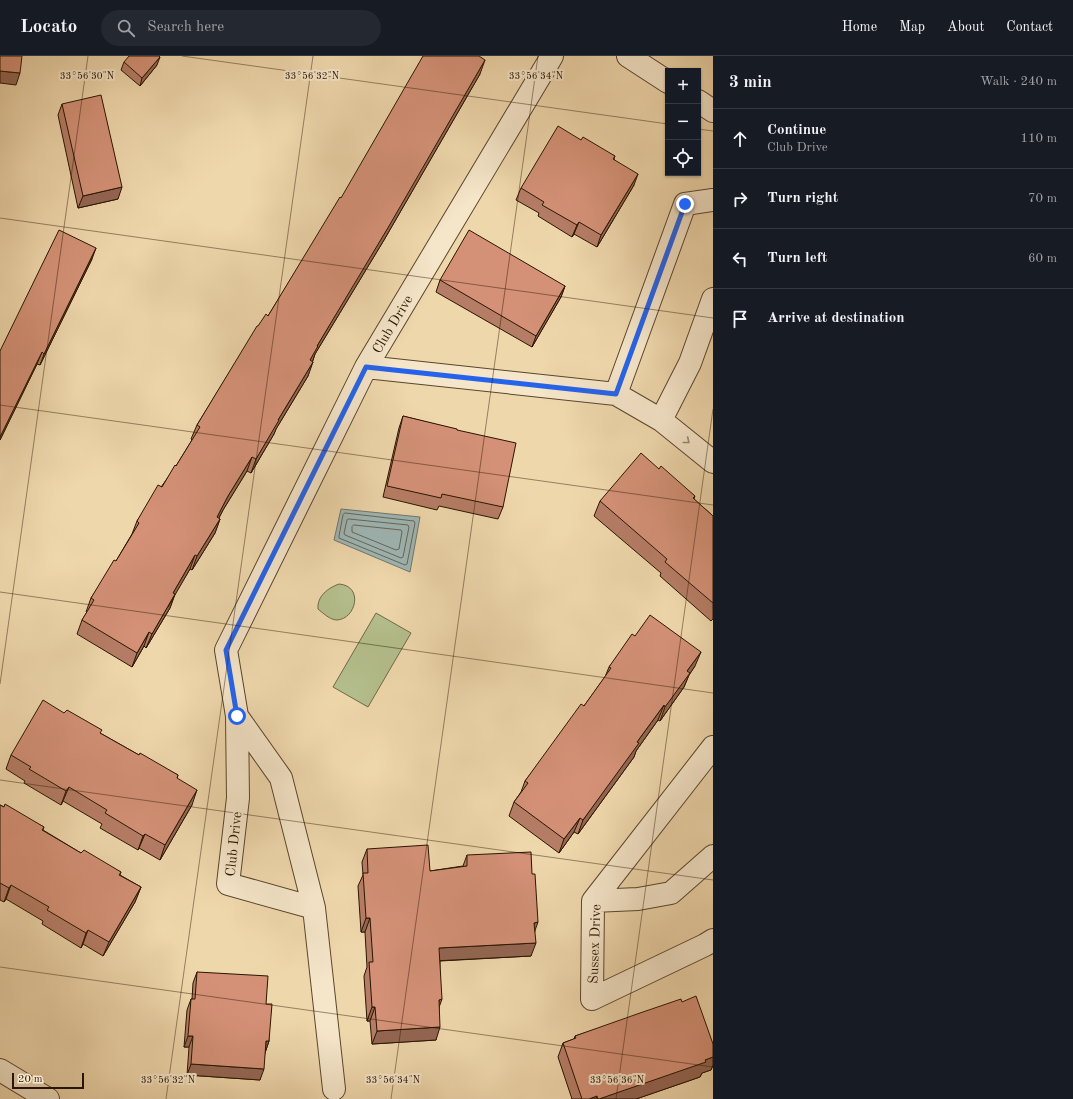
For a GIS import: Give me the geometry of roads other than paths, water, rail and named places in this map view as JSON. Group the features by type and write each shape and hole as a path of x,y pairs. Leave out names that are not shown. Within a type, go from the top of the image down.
{"street":[{"name":"Club Drive","path":"314,908 228,884 238,798 237,716 226,650 366,367 552,56"},
{"path":"628,56 665,80"},
{"path":"701,103 713,111"},
{"path":"616,394 685,204 713,200"},
{"path":"662,420 690,363 713,299"},
{"path":"366,367 616,394 662,420 713,462"},
{"name":"Club Drive","path":"237,716 281,778 314,908 334,1089"},
{"name":"Sussex Drive","path":"713,747 593,900 592,999 713,940"},
{"path":"593,900 638,899 671,893 713,856"},
{"path":"0,1070 48,1099"}],"water":[{"path":"341,509 420,517 410,572 334,540"}]}
